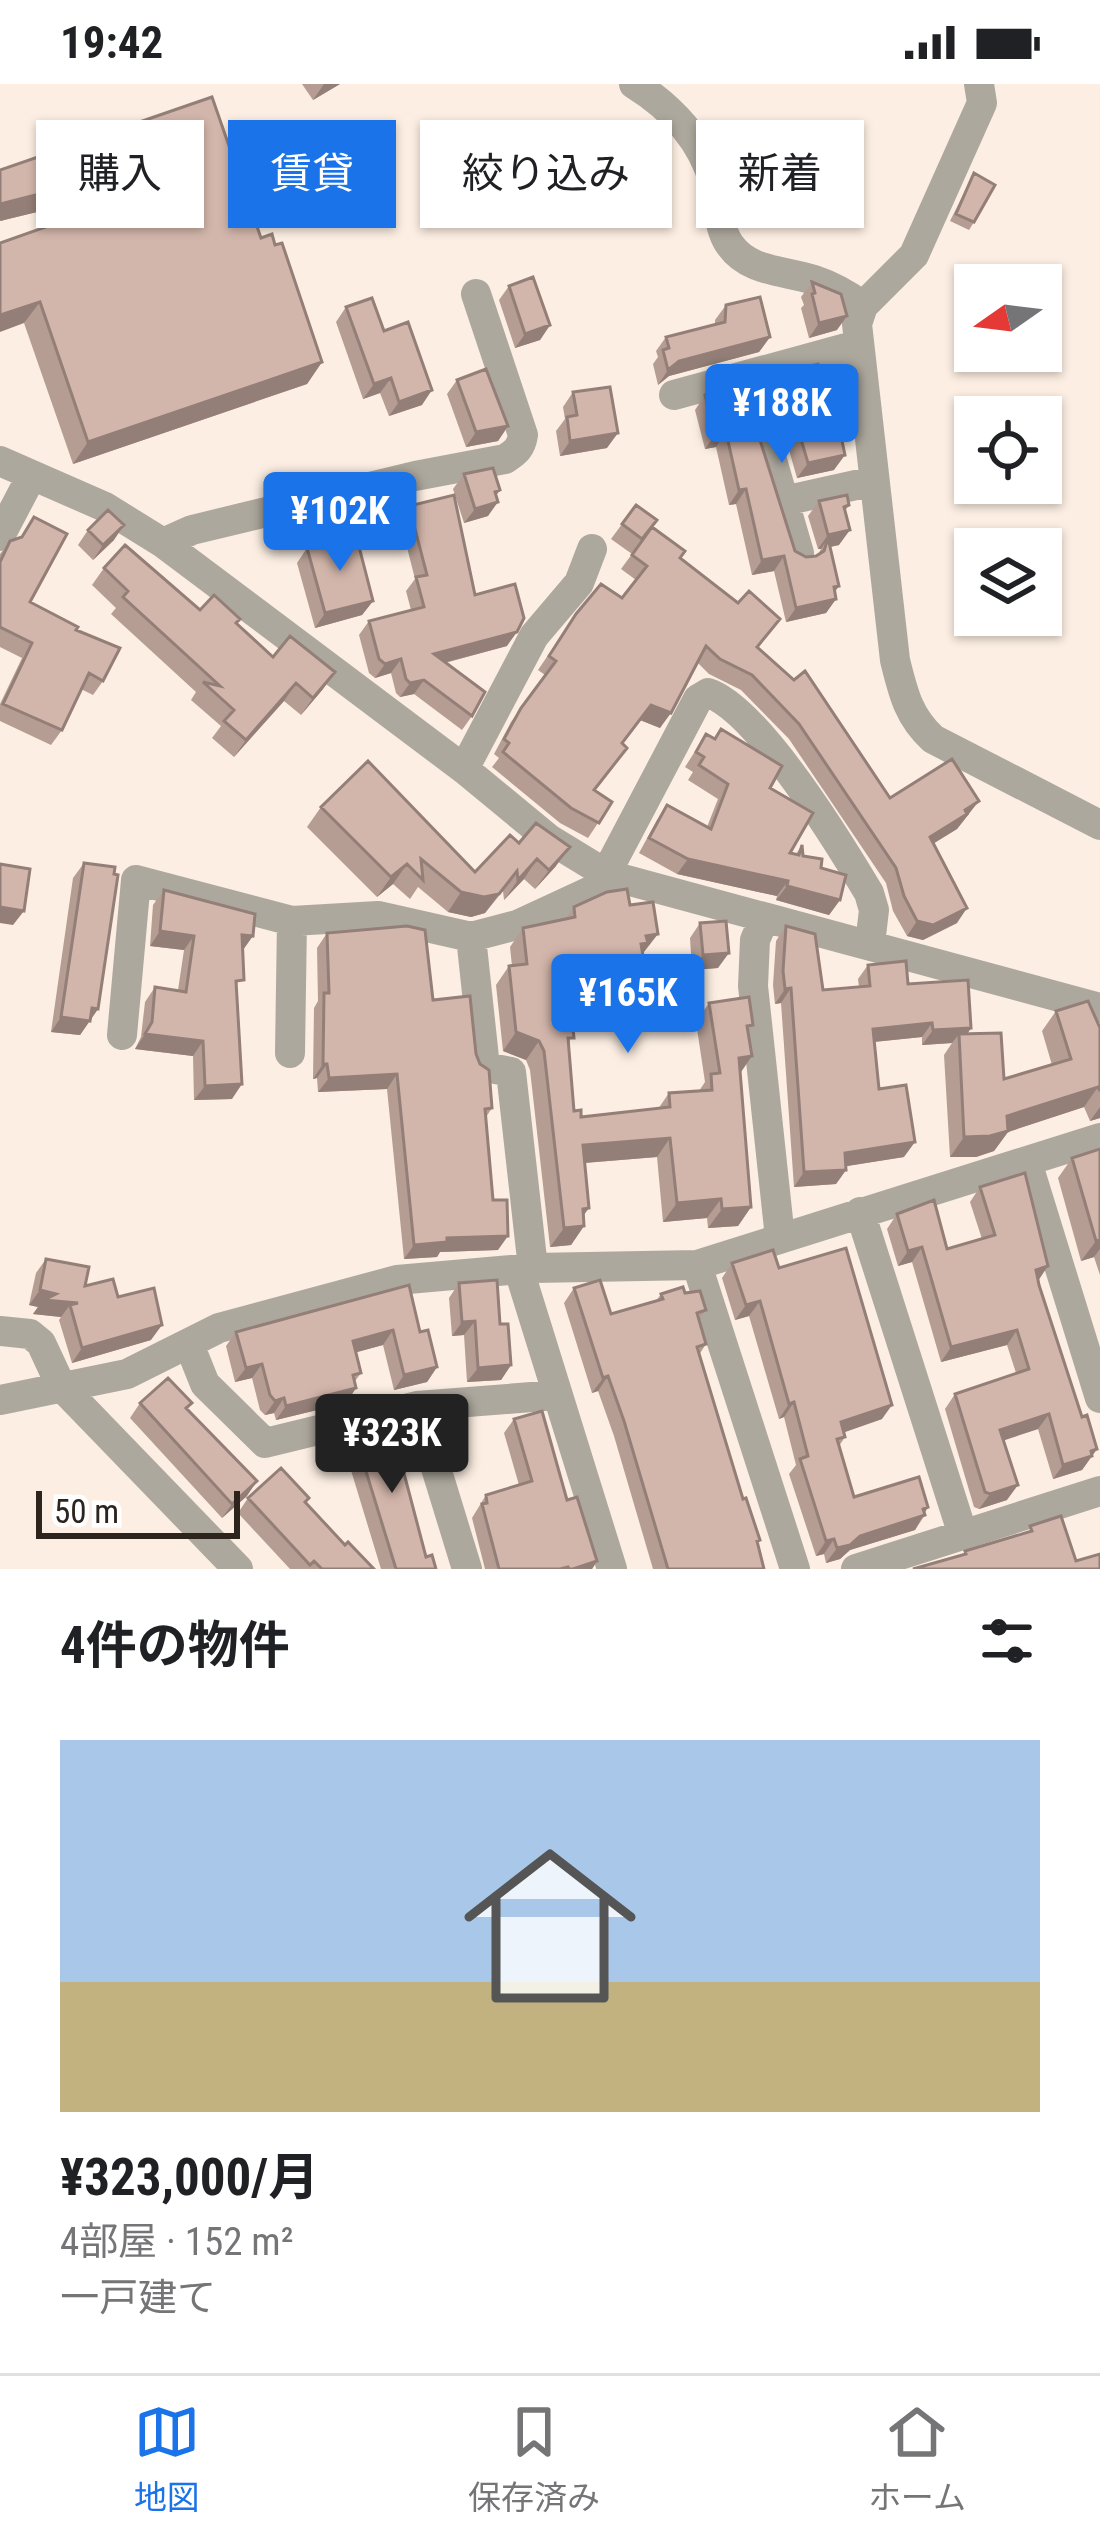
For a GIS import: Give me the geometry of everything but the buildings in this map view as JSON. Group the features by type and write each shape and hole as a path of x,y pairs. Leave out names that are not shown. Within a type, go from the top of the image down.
{"street":[{"path":"634,84 672,112 704,155 715,183 721,225 729,244 744,259 842,291 863,306"},
{"path":"979,84 982,103 914,255 863,306 857,324 895,660 916,724 933,739 1100,825"},
{"path":"163,543 192,530 514,454 524,435 476,294"},
{"path":"674,395 857,345"},
{"path":"770,450 799,553"},
{"path":"0,461 105,507 163,543 464,769 549,839 608,875 1100,1008"},
{"path":"0,536 32,475"},
{"path":"784,501 874,481"},
{"path":"464,769 534,637 579,583 592,549"},
{"path":"122,1035 136,880 292,921 378,916 472,937 517,925 598,887 608,875 698,699 708,693 733,708 790,772 858,874 874,910 870,944"},
{"path":"764,919 755,940 753,986 780,1238"},
{"path":"290,1053 292,921"},
{"path":"472,937 485,1067 511,1072 526,1269 557,1395 611,1569"},
{"path":"0,1400 128,1374 219,1328 397,1280 526,1269 697,1265 1100,1138"},
{"path":"1027,1162 1100,1399"},
{"path":"860,1212 964,1535"},
{"path":"697,1265 796,1569"},
{"path":"0,1331 30,1334 41,1343 61,1386 238,1569"},
{"path":"189,1344 205,1384 265,1443 417,1406 557,1395"},
{"path":"417,1406 467,1569"},
{"path":"856,1569 1100,1491"}]}
